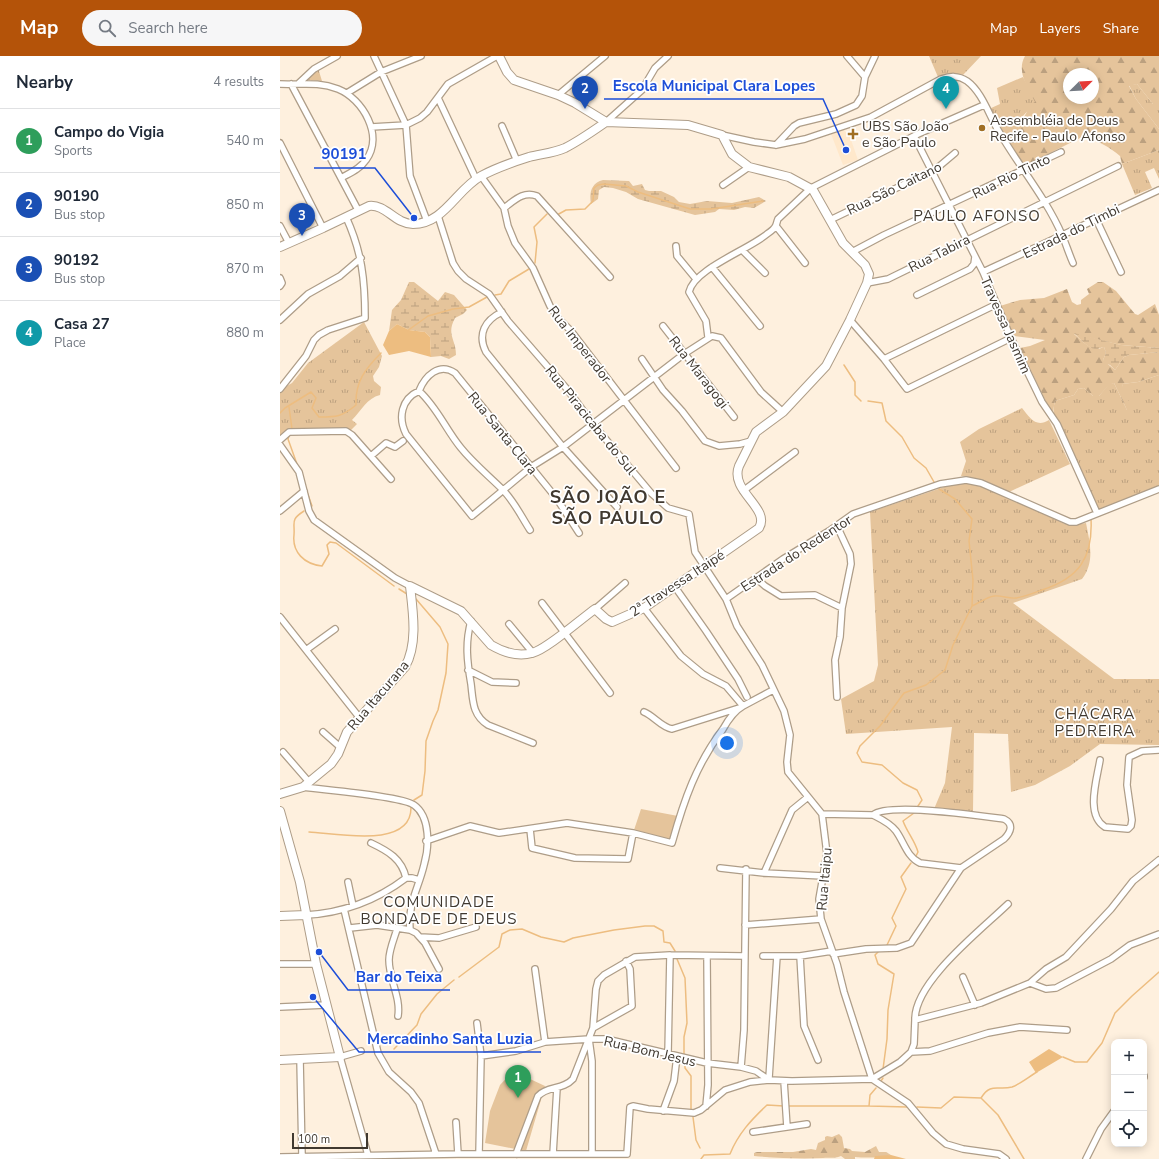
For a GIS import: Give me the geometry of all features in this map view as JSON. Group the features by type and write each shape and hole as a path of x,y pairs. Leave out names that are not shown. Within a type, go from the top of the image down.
{"street":[{"path":"299,83 314,69 337,56"},
{"path":"374,56 406,125 410,176 427,221"},
{"path":"347,93 381,72 420,56"},
{"path":"371,127 406,125 420,118 448,84 456,77 498,56 507,72 514,80 558,95 575,103 606,122 688,126 754,142 776,145 805,139 871,117 937,81 954,76 971,85 984,105 998,131 1044,203 1062,235 1067,250 1074,263"},
{"path":"558,95 605,56"},
{"path":"280,247 369,206 376,206 398,221 405,223 413,224 427,221 438,216 478,178 517,161 564,148 606,122 642,90 655,68 668,56"},
{"path":"847,56 865,77"},
{"path":"776,145 794,126 799,123 836,114 856,105 862,96 865,77 875,56"},
{"path":"280,84 322,84 347,93 362,108 371,127 372,139 369,156 360,167 341,178"},
{"path":"291,84 358,210"},
{"path":"438,98 478,178 504,208 520,196 530,194 537,196 610,277"},
{"path":"708,337 706,321 689,292 690,286 696,279 712,267 743,251 776,226 778,220 811,188 914,136 984,105"},
{"path":"502,126 517,161"},
{"path":"722,135 732,154 749,167 789,177 811,188 843,243 862,261 868,271 867,283"},
{"name":"Travessa Jasmim","path":"914,136 983,272 1011,338 1046,409 1057,424 1097,514"},
{"path":"280,143 324,228"},
{"name":"Rua Rio Tinto","path":"852,252 1061,152"},
{"name":"Rua São Caitano","path":"830,220 942,166 955,153"},
{"name":"Rua Tabira","path":"867,283 888,279 966,239 1044,203 1118,166"},
{"path":"723,185 749,167"},
{"name":"Estrada do Timbi","path":"983,272 1159,190"},
{"name":"Rua Imperador","path":"504,208 508,226 515,243 533,268 550,306 559,319 571,331 676,468"},
{"name":"Rua Piracicaba do Sul","path":"438,216 453,263 466,279 482,287 490,294 502,312 567,389 593,424 658,500 668,508 689,514 693,546 697,556 705,566"},
{"path":"280,389 306,356 314,340 319,335 328,330 366,318 364,271 356,238 346,217"},
{"path":"1096,219 1121,272"},
{"path":"280,226 289,243"},
{"path":"776,226 805,263"},
{"path":"676,246 676,256 696,279"},
{"path":"743,251 765,273"},
{"path":"917,295 970,269 974,264 975,257"},
{"path":"280,320 308,294 340,276 361,258"},
{"path":"712,267 760,326"},
{"path":"280,278 282,283 280,286"},
{"name":"2ª Travessa Itaipé","path":"595,609 606,619 612,622 644,608 736,545 761,525 760,514 737,481 737,471 756,432 783,412 826,366 867,283"},
{"path":"884,359 997,304"},
{"path":"502,312 490,320 483,330 481,336 484,347 563,447 617,507"},
{"path":"850,320 884,359 907,389 1011,338"},
{"name":"Rua Maragogi","path":"663,326 734,417"},
{"path":"503,490 531,467 563,447 624,402 654,377 708,337 717,336 721,338 761,392 783,412"},
{"path":"642,359 654,377 705,441 719,446 740,444 751,441"},
{"name":"Rua Santa Clara","path":"503,490 483,509 472,516 406,434 400,420 403,408 408,398 418,392 421,385 435,371 441,368 455,373 565,510 579,532"},
{"path":"418,392 430,402 464,451 488,478 503,490 516,506 530,530"},
{"path":"280,440 289,432 346,431 352,435 391,479"},
{"path":"371,456 386,443 395,447 403,441"},
{"path":"280,445 299,472 309,512 314,520 395,578 461,611 491,645 496,648 517,654 533,653 595,609 625,583"},
{"path":"743,491 795,452"},
{"name":"Estrada do Redentor","path":"726,599 858,512 940,484 966,480 986,485 1065,521 1076,522 1159,489"},
{"path":"280,511 304,491"},
{"path":"837,526 851,560 842,608 840,637 835,660 837,697"},
{"path":"705,566 726,599 738,626 762,665 789,724 790,735 787,762 788,772 822,814 873,815 890,810 915,810 1004,819 1009,822 1010,830 1004,839 961,868 915,939 906,946 800,956 763,956"},
{"path":"756,578 764,586 781,596 815,595 842,608"},
{"name":"Rua Itacurana","path":"280,794 306,784 331,764 347,732 405,667 410,658 413,631 410,586"},
{"path":"675,587 738,679 747,697"},
{"path":"542,602 610,693"},
{"path":"644,608 681,656 703,674 726,686 741,707"},
{"path":"280,617 359,717"},
{"path":"471,621 466,645 468,670 472,689 472,704 483,722 533,743"},
{"path":"509,624 533,653"},
{"path":"306,650 335,629"},
{"path":"468,670 492,682 516,683"},
{"path":"644,712 652,716 665,727 672,729 741,707 773,690"},
{"path":"426,841 470,826 499,833 567,823 633,833 672,843 680,814 700,763 715,739 741,707"},
{"path":"323,732 340,747"},
{"path":"1100,760 1094,805 1096,815 1105,827 1128,829 1131,826 1132,820 1127,785 1129,757 1142,751 1159,750"},
{"path":"284,752 306,784 384,797 412,804 423,816 426,841 425,864 410,910 410,930"},
{"path":"764,873 792,810 808,797"},
{"path":"280,811 300,882 316,964 326,1005 368,1155"},
{"name":"Rua Itaipu","path":"822,814 827,854 820,898 821,918 872,1079"},
{"path":"873,815 893,827 907,850 920,864 961,868"},
{"path":"530,829 532,848 563,856 587,859 628,859 633,833"},
{"path":"371,844 381,848 398,859 405,871 406,878"},
{"path":"915,1020 975,1005 1030,983 1046,969 1066,957 1111,909 1133,881 1159,860"},
{"path":"720,868 746,869 764,873 824,876"},
{"path":"742,1067 746,869"},
{"path":"280,916 306,915 344,909 378,897 406,878 419,880"},
{"path":"348,882 353,906"},
{"path":"280,1157 436,1154 627,1154 628,1123 631,1106 663,1111 694,1113 701,1110 728,1088 740,1084 769,1079 784,1081 872,1079 900,1062 911,1052 914,1044 916,1007 927,985 959,951 1008,904"},
{"path":"344,909 350,928 358,972 378,1052 389,1072 411,1092 420,1103 436,1154"},
{"path":"745,925 821,918"},
{"path":"350,928 377,925 410,930 420,937 439,969"},
{"path":"420,937 435,938 476,927"},
{"path":"397,929 389,960 399,1004 398,1016"},
{"path":"1030,983 1046,989 1056,988 1111,960 1130,945 1159,934"},
{"path":"516,1154 538,1096 544,1091 566,1085 572,1079 593,1028 596,989 598,981 604,975 635,957 670,955 744,956"},
{"path":"668,1054 670,955"},
{"path":"706,1106 707,956"},
{"path":"769,1079 777,956"},
{"path":"800,956 804,1026 818,1060"},
{"path":"593,1028 632,1006 630,969 626,961"},
{"path":"280,964 316,964"},
{"path":"535,969 545,1042"},
{"path":"963,976 975,1005"},
{"path":"280,1007 326,1005"},
{"path":"477,1023 481,1056 479,1154"},
{"path":"911,1052 930,1051 988,1033 1020,1027 1067,1030"},
{"path":"589,1039 592,1061 592,1154"},
{"name":"Rua Bom Jesus","path":"481,1056 516,1051 545,1042 606,1039 707,1063 742,1067 756,1071 769,1079"},
{"path":"280,1060 340,1057 361,1051"},
{"path":"663,1111 674,1081 677,1056"},
{"path":"300,1059 302,1156"},
{"path":"872,1079 908,1103 933,1133 946,1144 963,1149 999,1154 1006,1159"},
{"path":"784,1081 787,1127"},
{"path":"553,1154 557,1088"},
{"path":"1086,1159 1101,1129 1111,1115"},
{"path":"456,1122 457,1155"},
{"path":"752,1132 808,1124"}],"shaded area":[{"path":"844,129 845,132 848,131 858,160 843,165 831,134"},
{"path":"397,324 409,330 425,332 430,337 431,357 409,351 389,355 383,345 389,331"},
{"path":"1049,1049 1063,1057 1036,1073 1029,1062"},
{"path":"891,1155 906,1159 874,1159 875,1156"}],"green space":[{"path":"929,56 981,56 963,75 953,73 938,77"},
{"path":"1025,56 1159,56 1159,104 1153,104 1137,84 1129,86 1136,99 1159,129 1159,150 1122,164 1120,156 1116,153 1103,144 1084,136 1024,166 1003,134 1010,128 1018,128 1029,105 1035,102 1026,85 1022,74"},
{"path":"318,68 322,81 304,80"},
{"path":"1023,77 1036,102 1022,117 1018,128 1003,134 989,109 1000,104 997,88"},
{"path":"1137,84 1153,104 1159,104 1159,129 1136,99 1129,85"},
{"path":"1159,150 1159,179 1154,168 1145,172 1152,188 1135,195 1122,164"},
{"path":"599,181 629,181 633,186 642,184 645,190 661,191 674,197 679,202 690,204 707,201 732,203 759,197 766,201 754,208 745,207 734,210 719,209 715,212 695,215 638,199 626,192 613,188 604,187 599,190 598,199 591,204 590,196 593,186"},
{"path":"409,282 414,282 438,301 445,292 454,295 467,310 455,318 452,324 451,333 456,355 449,359 441,356 431,357 430,337 425,332 409,330 397,324 389,331 392,310 401,300"},
{"path":"1098,282 1103,282 1116,291 1135,314 1138,315 1155,304 1159,315 1159,348 1121,345 1074,334 1092,348 1098,349 1104,347 1106,353 1103,360 1115,370 1124,357 1129,355 1159,352 1159,375 1138,382 1122,384 1129,403 1127,410 1114,383 1109,385 1099,396 1093,396 1084,388 1078,389 1074,395 1055,401 1053,411 1050,410 1020,348 1045,340 1014,336 1000,306 1020,300 1044,298 1067,289 1072,302 1077,305 1081,304 1081,300 1089,294 1087,289"},
{"path":"364,322 382,356 379,367 373,376 374,381 381,387 380,395 371,399 352,420 357,424 350,431 289,431 280,436 280,390 292,383 308,363"},
{"path":"1074,333 1121,345 1159,348 1159,352 1129,355 1124,357 1115,370 1110,365 1104,363 1103,360 1106,353 1104,347 1098,349 1092,348 1085,344"},
{"path":"1159,375 1159,486 1099,510 1059,421 1054,414 1055,401 1074,395 1078,389 1084,388 1093,396 1099,396 1109,384 1114,383 1127,410 1122,384 1138,382"},
{"path":"1022,408 1034,421 1040,423 1049,420 1070,464 1009,492 976,479 961,476 966,461 960,442 979,429"},
{"path":"965,483 1004,495 1065,524 1073,525 1086,523 1090,545 1090,559 1089,566 1082,579 1013,603 1114,679 1159,679 1159,745 1100,744 1070,766 1035,785 1011,792 1008,734 974,733 973,812 934,809 945,783 952,727 846,734 841,699 874,681 878,665 870,512 953,484"},
{"path":"641,809 678,816 671,842 634,830"},
{"path":"513,1071 545,1086 526,1151 485,1143 490,1111 500,1085"},
{"path":"839,1134 842,1137 844,1148 852,1151 865,1152 876,1146 879,1152 886,1152 891,1155 873,1158 855,1157 855,1159 845,1159 841,1156 834,1158 780,1158 754,1156 754,1153 757,1152 793,1152 811,1149 816,1150 818,1143 825,1140 825,1137 832,1137"}],"waterway":[{"path":"557,215 566,210 585,209 593,201 594,188 598,185 604,184 626,186 638,192 690,209 711,209 763,201"},
{"path":"535,263 537,242 534,227 547,214"},
{"path":"495,295 501,294 509,281 529,269"},
{"path":"407,331 428,316 453,309 469,307 487,297"},
{"path":"280,413 285,408 311,392 316,398 312,408 319,417 334,416 347,412 356,405 357,389 362,376 381,353"},
{"path":"844,365 855,382 855,395 861,401"},
{"path":"868,401 882,403 886,421 902,437 914,458 926,468 934,482"},
{"path":"289,407 292,429"},
{"path":"289,436 288,439 298,467"},
{"path":"306,489 312,506"},
{"path":"918,806 922,800 917,790 903,783 882,765 862,762 857,753 860,746 880,726 904,693 926,685 945,670 953,645 972,606 973,580 969,541 972,519 955,499 939,489"},
{"path":"304,511 295,519 294,522 295,547 300,556 310,563 322,566 329,554 327,545 330,542 336,543 394,586"},
{"path":"972,606 994,596 1013,598 1026,596 1055,585 1066,579 1081,565 1086,555 1091,533 1091,519"},
{"path":"399,589 407,594"},
{"path":"414,800 422,795 425,771 426,741 438,710 446,673 448,644 440,627 416,599"},
{"path":"309,832 353,836 386,834 399,829 408,820 411,807"},
{"path":"914,813 903,821 917,848 918,852 916,856"},
{"path":"887,945 896,926 892,918 906,889 901,877 911,863"},
{"path":"459,977 499,947 502,934 510,930 522,929 541,937 564,942 573,938 614,930 654,926 663,931 664,942 670,943 675,951"},
{"path":"878,952 875,955 878,964 894,974 888,1010 887,1039 883,1069"},
{"path":"677,959 685,978 687,1023 684,1037 684,1054"},
{"path":"1063,1057 1075,1062 1087,1062 1102,1043 1115,1013 1159,972"},
{"path":"394,1049 417,1025 421,1014 437,994 454,980"},
{"path":"685,1063 685,1068 691,1076 691,1110"},
{"path":"981,1098 988,1090 1012,1087 1037,1072"},
{"path":"876,1088 870,1095 869,1106 907,1107"},
{"path":"917,1107 941,1108 954,1097 981,1098 998,1115 1024,1159"},
{"path":"701,1159 704,1155 730,1154 737,1140 746,1128 767,1105 784,1106"},
{"path":"788,1106 869,1106"},
{"path":"693,1117 696,1140 700,1148"}],"place":[{"name":"90190","path":"585,109"},
{"name":"Casa 27","path":"946,109"},
{"name":"Assembléia de Deus Recife - Paulo Afonso","path":"982,128"},
{"name":"UBS São João e São Paulo","path":"853,134"},
{"name":"Escola Municipal Clara Lopes","path":"846,150"},
{"name":"90191","path":"414,218"},
{"name":"90192","path":"302,236"},
{"name":"Bar do Teixa","path":"319,952"},
{"name":"Mercadinho Santa Luzia","path":"313,997"},
{"name":"Campo do Vigia","path":"518,1098"}],"district":[{"name":"PAULO AFONSO","path":"977,216"},
{"name":"SÃO JOÃO E SÃO PAULO","path":"608,507"},
{"name":"CHÁCARA PEDREIRA","path":"1095,722"},
{"name":"COMUNIDADE BONDADE DE DEUS","path":"439,910"}]}
